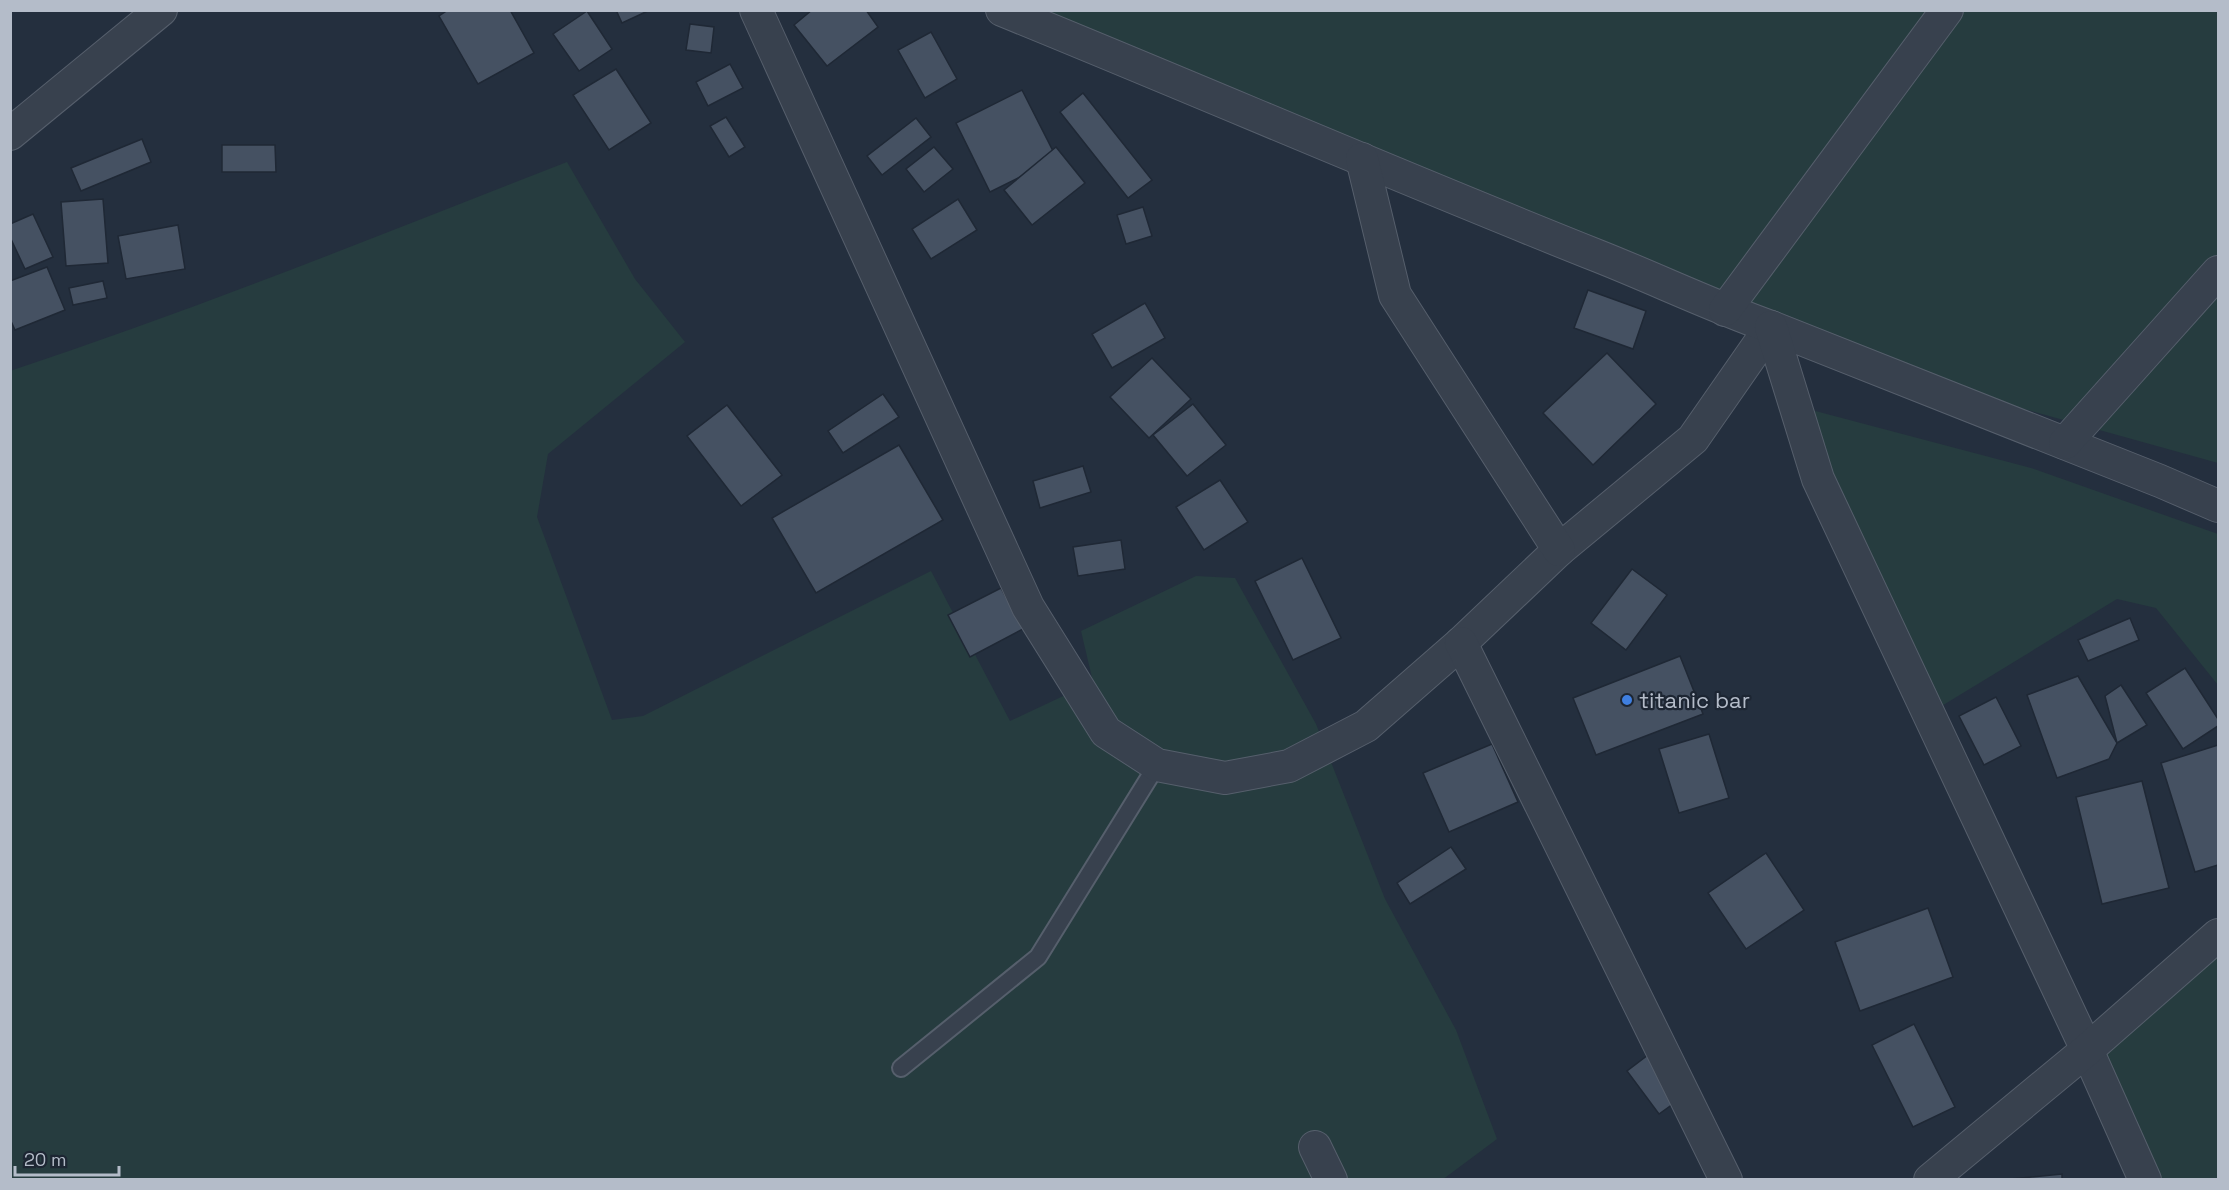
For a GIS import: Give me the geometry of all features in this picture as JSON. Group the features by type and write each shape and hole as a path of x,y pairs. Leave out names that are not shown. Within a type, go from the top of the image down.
{"street":[{"path":"10,134 162,10"},
{"path":"756,10 1028,608 1106,732 1157,765 1225,778 1289,766 1366,726 1461,643 1559,550 1693,439 1771,327"},
{"path":"1002,10 1467,204 1653,278 1725,310 2065,443 2218,506"},
{"path":"1725,310 1947,10"},
{"path":"1362,159 1395,295 1559,550"},
{"path":"2065,443 2218,272"},
{"path":"1771,327 1818,479 2087,1050 2145,1179"},
{"path":"1461,643 1726,1179"},
{"path":"1930,1179 2087,1050 2218,935"},
{"path":"1315,1147 1331,1179"}],"lane":[{"path":"902,1068 1038,957 1157,765"}],"green space":[{"path":"998,11 2218,11 2218,463 1718,324 1598,245"},
{"path":"567,162 635,279 685,342 548,454 537,517 612,720 643,716 931,571 1010,721 1093,682 1081,631 1196,576 1235,578 1316,724 1385,899 1456,1030 1497,1139 1442,1180 11,1179 10,371 220,297"},
{"path":"1804,408 2031,468 2218,534 2218,685 2156,608 2117,599 1940,707 1840,527"},
{"path":"2218,944 2218,1179 2148,1179 2090,1027"}],"building":[{"path":"448,10 510,10 534,53 478,84 439,16"},
{"path":"616,10 650,10 622,23"},
{"path":"812,10 866,10 878,27 827,66 794,25"},
{"path":"587,11 612,49 579,71 553,34"},
{"path":"690,24 714,27 711,53 686,50"},
{"path":"931,32 957,79 925,98 898,50"},
{"path":"730,64 743,88 708,106 696,82"},
{"path":"616,69 651,123 609,150 573,95"},
{"path":"1022,90 1057,159 990,192 956,123"},
{"path":"1083,93 1152,180 1128,198 1060,112"},
{"path":"726,117 745,147 729,157 710,126"},
{"path":"916,118 931,137 882,175 867,156"},
{"path":"142,139 151,162 81,191 71,168"},
{"path":"222,145 275,145 276,172 222,172"},
{"path":"934,147 953,169 924,192 906,169"},
{"path":"1056,147 1085,183 1032,225 1004,190"},
{"path":"103,199 108,263 66,266 61,202"},
{"path":"958,199 977,230 931,259 912,229"},
{"path":"1143,207 1152,236 1126,244 1117,215"},
{"path":"33,214 53,257 25,269 10,237 10,224"},
{"path":"178,225 185,269 126,279 118,236"},
{"path":"47,267 65,310 15,330 10,319 10,281"},
{"path":"103,281 107,298 73,305 69,288"},
{"path":"1588,290 1646,311 1633,349 1574,328"},
{"path":"1145,303 1165,338 1112,368 1092,334"},
{"path":"1607,353 1656,404 1593,465 1543,413"},
{"path":"1152,358 1191,399 1149,438 1110,397"},
{"path":"883,394 899,417 843,453 828,431"},
{"path":"1193,404 1226,445 1187,476 1153,435"},
{"path":"727,405 782,475 741,506 687,436"},
{"path":"899,445 943,520 816,593 772,518"},
{"path":"1083,466 1091,492 1040,508 1033,481"},
{"path":"1220,480 1248,522 1204,550 1176,507"},
{"path":"1121,540 1125,569 1078,576 1073,547"},
{"path":"1302,558 1341,638 1293,660 1255,581"},
{"path":"1632,569 1667,595 1626,650 1591,623"},
{"path":"1001,588 1023,629 970,657 948,615"},
{"path":"2130,618 2139,640 2088,661 2078,640"},
{"path":"1680,656 1703,714 1596,755 1573,698"},
{"path":"2185,668 2218,719 2218,726 2183,749 2146,693"},
{"path":"2078,676 2117,743 2109,759 2057,778 2027,695"},
{"path":"2121,685 2147,725 2117,743 2105,696"},
{"path":"1996,697 2021,746 1984,765 1959,716"},
{"path":"1709,734 1729,798 1679,813 1659,749"},
{"path":"1492,744 1518,802 1449,832 1423,773"},
{"path":"2218,745 2218,865 2195,872 2161,763"},
{"path":"2142,781 2169,888 2102,904 2076,797"},
{"path":"1451,847 1466,869 1410,904 1397,883"},
{"path":"1766,853 1804,910 1746,949 1708,893"},
{"path":"1928,908 1953,977 1860,1011 1835,942"},
{"path":"1914,1024 1955,1107 1913,1127 1872,1045"},
{"path":"1652,1052 1684,1096 1659,1114 1627,1071"},
{"path":"2062,1174 2062,1180 2011,1180 2011,1179"}],"place":[{"name":"titanic bar","path":"1627,700"}]}
